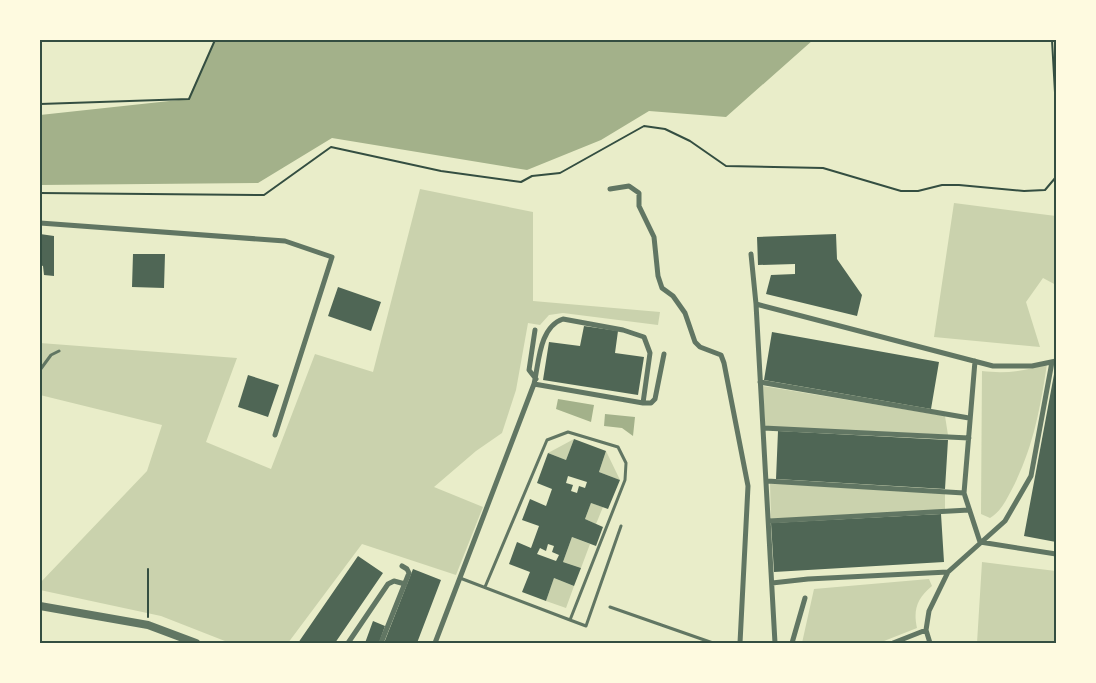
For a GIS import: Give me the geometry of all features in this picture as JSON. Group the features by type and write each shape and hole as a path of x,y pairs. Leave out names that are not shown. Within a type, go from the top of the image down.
{"street":[{"path":"610,189 630,186 638,193 639,206 654,237 658,276 662,288 673,296 685,313 695,342 700,347 721,355 724,363 748,486 740,643"},
{"path":"40,223 285,241 332,257 275,434"},
{"path":"751,254 767,481 775,643"},
{"path":"756,304 975,361 1006,367 1032,366 1054,361 1031,476 1005,521 948,572 929,611 926,630 930,643"},
{"path":"435,643 535,382 546,334 558,321 564,319 623,330 644,337 649,346 650,353 643,403"},
{"path":"535,330 529,370 535,382"},
{"path":"535,382 651,403 655,399 664,354"},
{"path":"975,361 964,493 980,542"},
{"path":"760,382 969,418"},
{"path":"763,428 969,438"},
{"path":"767,481 964,493"},
{"path":"769,521 969,510"},
{"path":"980,542 1056,554"},
{"path":"381,643 409,570 402,566"},
{"path":"772,583 808,579 948,572"},
{"path":"348,643 388,584 394,581 405,584"},
{"path":"792,643 805,598"},
{"path":"40,606 148,624 196,643"},
{"path":"893,643 926,630"}],"lane":[{"path":"40,370 51,355 58,351"},
{"path":"485,588 547,440 568,432 618,447 626,464 625,480 570,620"},
{"path":"460,578 586,626 620,526"},
{"path":"610,607 713,643"}],"path":[{"path":"40,104 189,98 214,40"},
{"path":"1052,40 1056,110"},
{"path":"40,193 264,195 331,147 441,171 521,182 532,176 560,173 644,126 665,129 682,137 726,166 823,168 901,191 918,191 959,185 1024,191 1045,190 1056,176"},
{"path":"148,569 148,624"}],"shaded area":[{"path":"215,40 813,40 726,117 649,111 601,140 527,170 332,138 258,183 40,185 40,115 188,99"},
{"path":"420,189 533,212 533,301 660,312 658,325 563,313 549,315 540,325 528,323 516,390 502,433 476,451 434,487 483,507 456,575 362,544 288,643 230,643 161,616 40,590 40,583 147,471 162,425 40,395 40,343 237,358 206,442 271,469 315,354 373,372"},
{"path":"954,203 1056,216 1056,285 1043,278 1026,302 1040,347 934,337"},
{"path":"1047,364 1038,413 1025,460 1005,503 990,518 981,514 982,371 1015,371"},
{"path":"763,386 945,416 948,435 765,427"},
{"path":"558,399 594,405 591,422 556,409"},
{"path":"605,414 635,417 633,436 622,428 604,426"},
{"path":"574,439 566,460 548,453"},
{"path":"606,451 620,480 599,472"},
{"path":"770,483 945,493 945,510 771,519"},
{"path":"591,503 603,507 596,524 585,519"},
{"path":"572,537 590,544 581,568 563,562"},
{"path":"982,562 1056,571 1056,643 977,643"},
{"path":"554,578 574,586 566,608 546,601"},
{"path":"929,579 932,586 917,605 917,628 879,643 802,643 814,589"}],"building":[{"path":"40,234 54,236 54,276 44,275 43,266 40,265"},
{"path":"836,234 837,259 862,295 857,316 766,294 771,275 795,274 795,264 758,265 757,237"},
{"path":"133,254 165,254 164,288 132,287"},
{"path":"338,287 381,302 371,331 328,316"},
{"path":"584,326 618,331 615,353 644,357 638,395 543,380 549,342 580,346"},
{"path":"772,332 939,362 931,409 764,380"},
{"path":"1056,369 1056,542 1024,536"},
{"path":"248,375 279,385 268,417 238,407"},
{"path":"778,431 948,440 945,489 776,479"},
{"path":"574,439 606,451 599,472 620,480 608,509 591,503 585,519 603,527 596,546 572,537 563,562 581,568 574,586 554,578 546,601 522,592 530,572 509,564 517,542 531,548 539,526 522,520 530,499 546,506 552,489 537,483 548,453 566,460","holes":["568,476 587,482 585,488 579,486 577,493 571,491 573,485 566,483","548,544 554,546 552,552 559,555 556,561 537,554 540,548 546,551"]},
{"path":"941,514 944,562 774,572 771,523"},
{"path":"358,556 383,573 335,643 298,643"},
{"path":"413,569 441,580 417,643 384,643"},
{"path":"373,621 385,626 379,643 365,643"}]}
